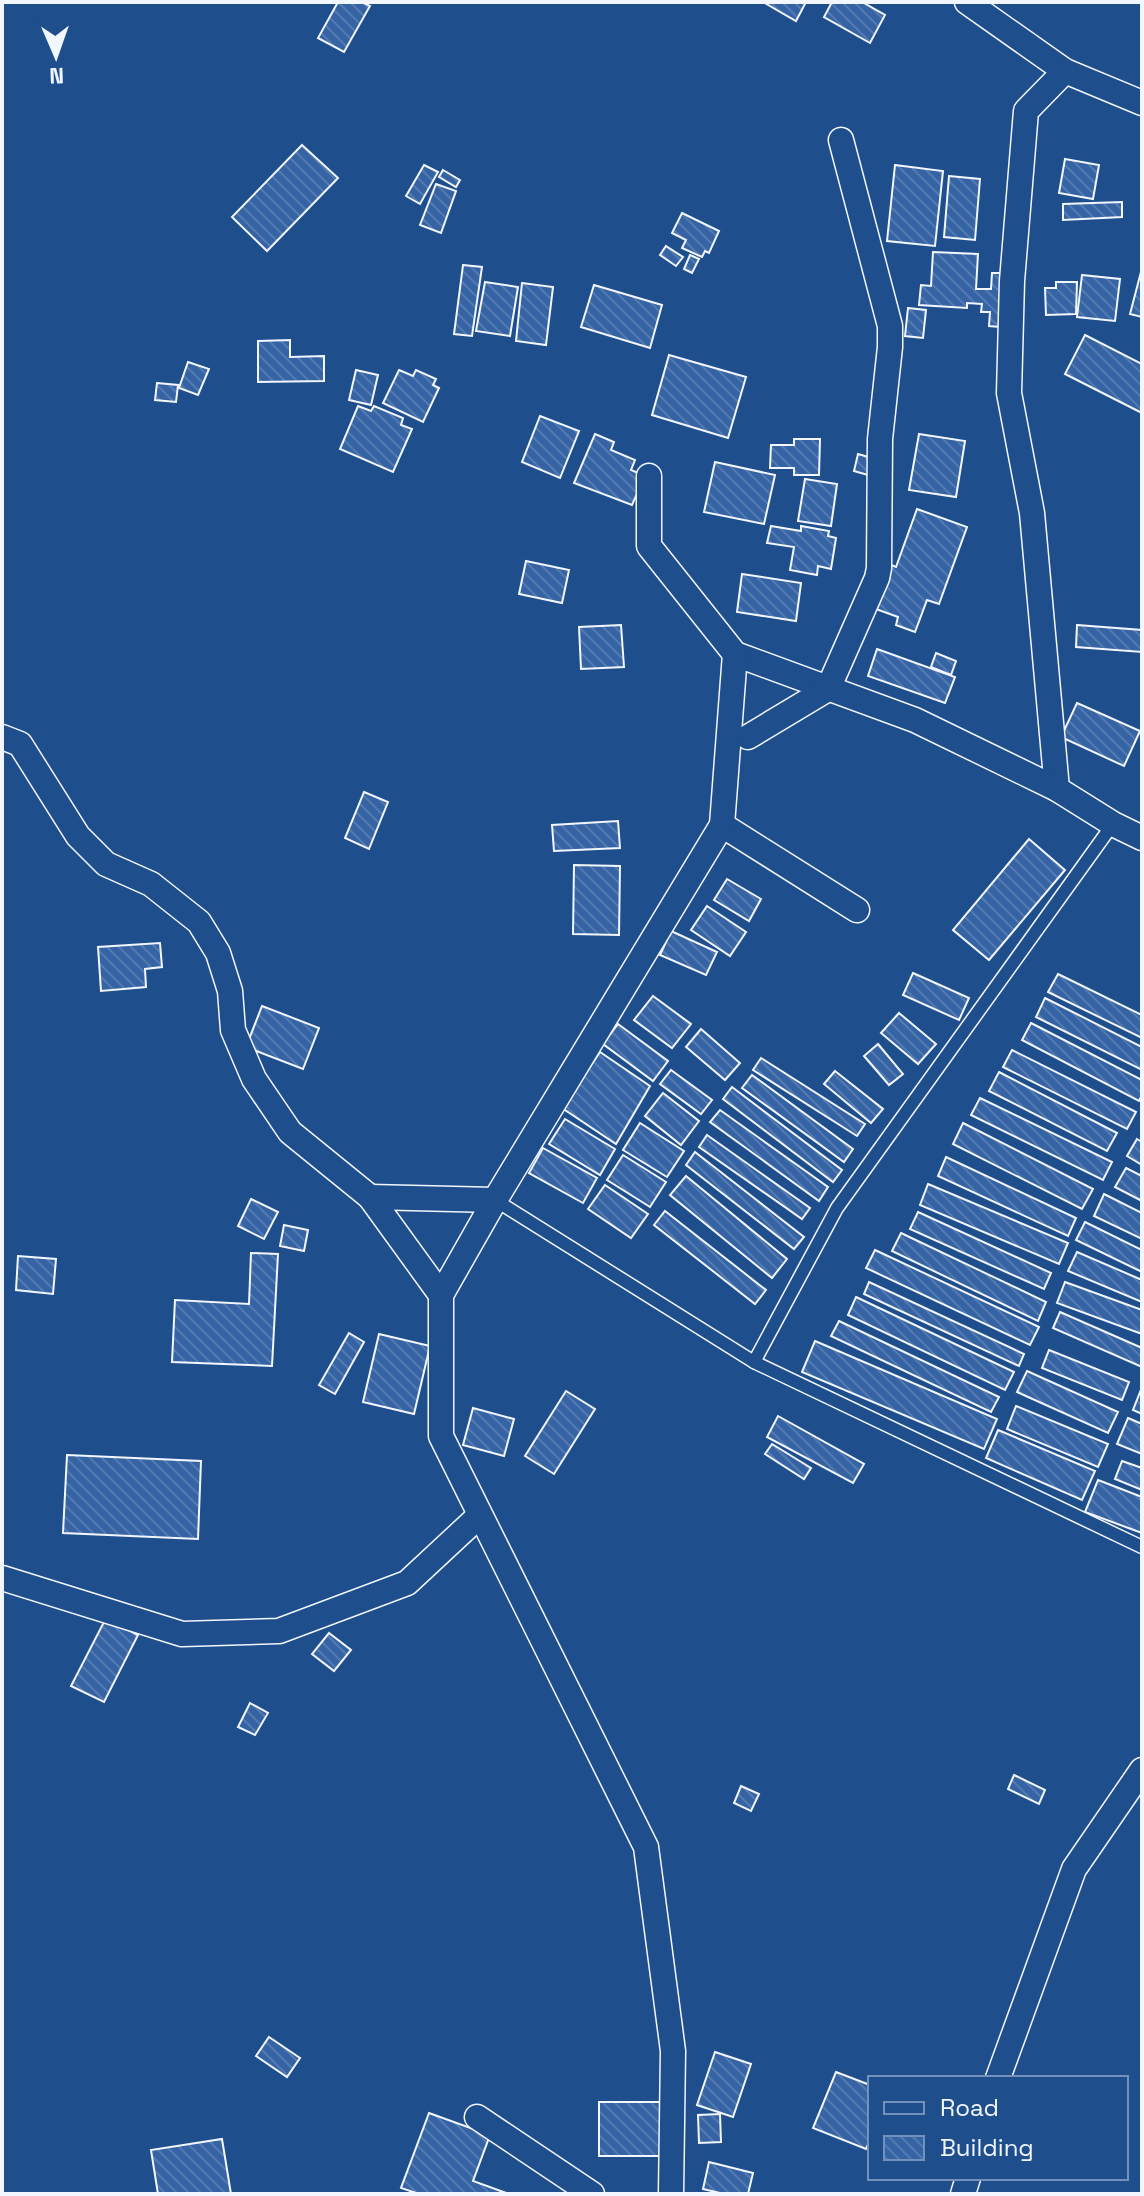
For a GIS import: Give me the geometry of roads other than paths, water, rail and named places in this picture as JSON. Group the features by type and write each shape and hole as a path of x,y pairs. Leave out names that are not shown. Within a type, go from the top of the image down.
{"street":[{"path":"967,2 1065,71 1142,103"},
{"path":"1057,789 1032,513 1009,393 1012,281 1026,111 1065,71"},
{"path":"748,737 828,689 879,568 880,439 890,326 841,140"},
{"path":"649,476 649,546 735,654 915,720 1057,789 1142,838"},
{"path":"671,2194 673,2051 646,1847 441,1436 441,1295 495,1200 722,825 735,654"},
{"path":"2,737 20,744 78,836 106,864 151,884 199,922 218,953 230,991 233,1030 254,1079 290,1132 370,1197 441,1295"},
{"path":"722,825 857,910"},
{"path":"370,1197 495,1200"},
{"path":"2,1578 182,1634 279,1631 407,1583 479,1516"},
{"path":"999,2076 1074,1869 1142,1770"},
{"path":"477,2117 592,2194"}],"lane":[{"path":"754,1362 837,1208 1113,824"},
{"path":"495,1200 754,1362 1142,1547"}]}
